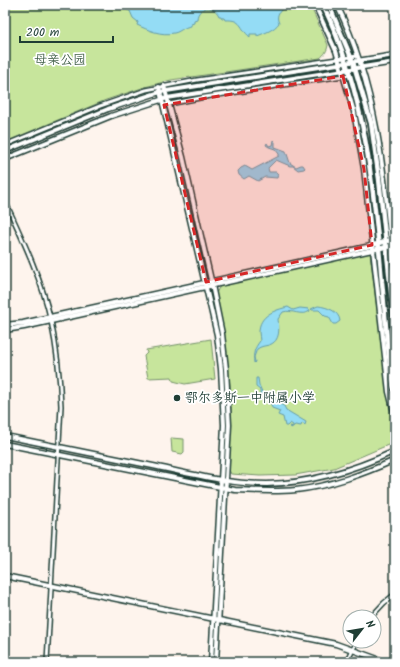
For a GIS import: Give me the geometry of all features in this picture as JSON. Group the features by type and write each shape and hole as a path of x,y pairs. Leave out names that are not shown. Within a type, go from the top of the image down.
{"main road":[{"path":"323,5 337,36 349,72 367,150 379,246 390,363 395,394"},
{"path":"329,5 353,62 358,68 375,147 390,244 395,329"}],"street":[{"path":"316,5 338,58 354,112 364,169 389,392 395,416"},
{"path":"337,5 359,61 358,68"},
{"path":"5,145 133,94 338,58 353,62 395,55"},
{"path":"5,151 108,108 162,89 340,64 351,56 357,56"},
{"path":"164,105 343,76 358,68 395,62"},
{"path":"5,159 111,116 165,99 342,70 349,72"},
{"path":"162,89 165,99 169,104 183,157 212,283 222,334 226,369 229,425 223,480"},
{"path":"165,99 164,105 218,335 224,425 223,488 216,618 216,662"},
{"path":"5,202 30,258 50,319 60,378 61,406 47,662"},
{"path":"5,330 24,327 50,319 390,244 395,239"},
{"path":"390,244 395,286"},
{"path":"5,325 50,319"},
{"path":"5,436 223,480 266,484 295,482 345,472 370,463 395,451"},
{"path":"5,444 235,490 296,490 347,479 395,460"},
{"path":"5,576 216,618 342,646"},
{"path":"378,609 395,594"},
{"path":"211,662 216,618"},
{"path":"347,662 353,649 386,662"}],"highlighted area":[{"path":"343,76 364,169 372,245 206,282 164,105"}],"green space":[{"name":"母亲公园","path":"5,5 310,5 328,45 326,52 320,58 171,80 145,87 106,100 5,142"},
{"path":"370,253 388,396 395,426 395,442 334,468 295,475 260,476 231,474 229,470 231,418 230,385 223,328 216,293 220,286"},
{"path":"211,339 215,379 185,384 173,381 172,377 148,378 144,356 147,353 146,350"},
{"path":"171,438 184,439 184,452 182,454 172,452"}],"water":[{"path":"121,5 284,5 283,9 278,15 279,23 275,28 257,36 257,34 250,34 250,37 238,23 231,20 225,20 219,16 217,12 210,8 200,11 197,19 194,20 194,23 191,24 191,26 176,32 164,34 150,31 137,25 138,22 133,18 130,11 123,8"},
{"path":"273,140 275,142 275,147 286,151 290,163 296,167 303,165 305,168 298,170 293,166 276,160 268,168 269,172 276,172 278,174 277,178 265,177 258,181 249,176 244,179 239,175 238,171 245,166 252,170 279,156 275,149 266,145 267,143 269,146 272,145"},
{"path":"318,306 325,307 335,312 340,321 333,324 329,317 325,316 319,310 311,309"},
{"path":"288,307 293,310 300,308 309,309 310,311 307,313 290,311 283,312 278,319 279,326 276,341 257,349 254,357 254,351 260,341 259,332 262,321 273,312"},
{"path":"256,378 258,378 263,394 277,400 286,410 306,422 305,425 302,423 301,426 293,426 290,423 285,426 283,417 278,415 280,411 272,408 269,398 260,394 260,390 256,387"}],"place":[{"name":"鄂尔多斯一中附属小学","path":"177,398"}]}
